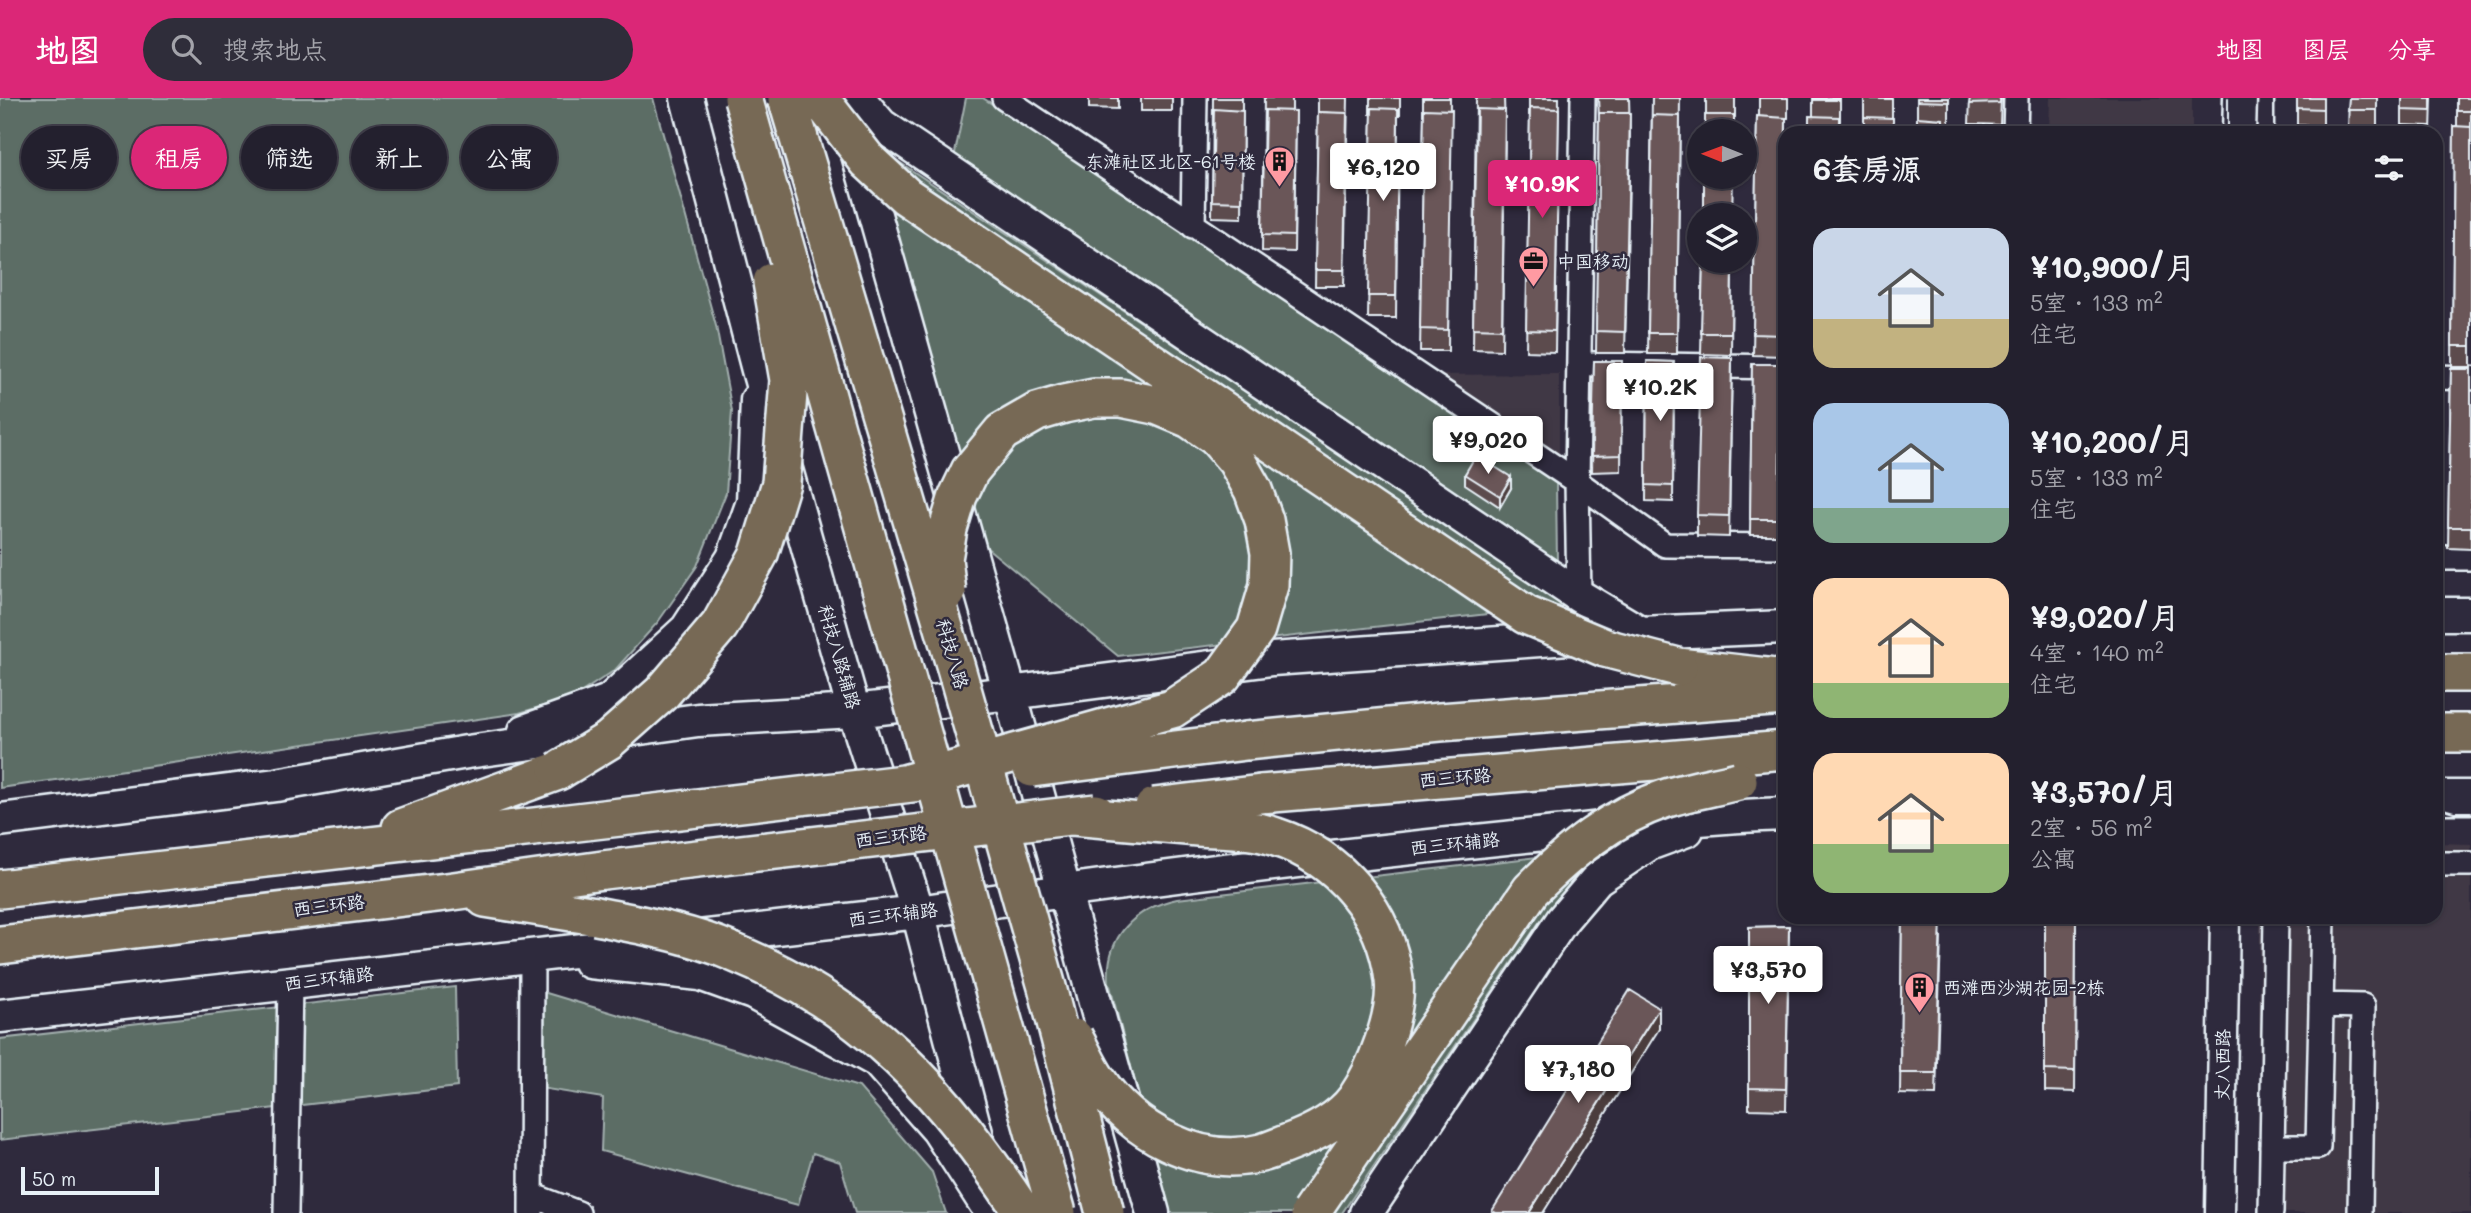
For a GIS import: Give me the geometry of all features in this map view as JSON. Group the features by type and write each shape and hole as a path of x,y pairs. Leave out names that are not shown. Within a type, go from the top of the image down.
{"highway":[{"path":"343,850 558,771 609,740 662,693 720,625 759,554 781,482 789,380 777,302 749,183 743,98"},
{"path":"743,98 1057,1213"},
{"name":"科技八路","path":"787,98 956,668 1047,987 1105,1213"},
{"path":"819,98 867,161 906,196 1526,615 1605,648 1678,667 1778,678"},
{"path":"904,784 1172,709 1222,676 1256,629 1269,584 1270,552 1264,520 1253,490 1236,460 1216,437 1190,419 1156,405 1121,398 1094,398 1064,404 1037,412 1002,432 970,471 958,496 948,529 943,559 956,668"},
{"path":"0,890 1246,741 1440,722 1778,697"},
{"name":"西三环路","path":"0,945 446,892 603,870 1261,794 1778,751"},
{"path":"1310,1213 1531,890 1566,855 1616,820 1664,799 1778,773"},
{"path":"1047,987 1097,1081 1133,1121 1175,1145 1230,1157 1260,1154 1328,1125 1355,1100 1379,1058 1390,1019 1394,982 1385,946 1370,908 1349,880 1311,853 1276,836 1245,831 1072,816"},
{"path":"446,892 596,916 658,929 728,950 834,1004 876,1037 921,1079 968,1133 1023,1213"}],"main road":[{"name":"科技八路辅路","path":"687,98 758,370 854,711 918,912 997,1213"},
{"path":"842,98 1153,1213"},
{"path":"858,98 881,125 1579,596 1641,633"},
{"path":"2220,126 2221,98"},
{"path":"2239,126 2240,98"},
{"path":"467,752 609,701 687,629 733,558 753,502 758,370"},
{"path":"2443,614 2471,614"},
{"path":"0,820 276,785 467,752 698,720 854,711 1010,694 1272,659 1641,633 1778,627"},
{"path":"2443,797 2471,797"},
{"name":"西三环辅路","path":"0,1016 918,912 1065,890 1441,845 1722,816 1778,814"},
{"path":"1366,1213 1563,919 1597,879 1649,844 1722,816"},
{"path":"533,955 699,974 753,993 877,1061 939,1130 991,1213"}],"street":[{"path":"1004,98 1577,482 1665,545 1778,546"},
{"path":"1193,226 1195,98"},
{"path":"1579,596 1577,482 1583,98"},
{"path":"2015,126 2016,98"},
{"path":"2287,98 2287,126"},
{"path":"1579,364 1778,367"},
{"path":"2443,377 2471,378"},
{"path":"2443,558 2471,558"},
{"path":"2443,864 2471,864"},
{"name":"丈八西路","path":"2203,1213 2207,924"},
{"name":"丈八西路","path":"2220,1213 2225,924"},
{"path":"2271,1213 2276,924"},
{"path":"2272,1147 2318,1147 2323,924"},
{"path":"533,955 531,1204 578,1213"},
{"path":"286,1213 290,983"},
{"path":"2321,1006 2363,1006 2360,1213"}],"shaded area":[{"path":"2050,98 2192,98 2192,126 2049,126"},
{"path":"1559,374 1559,454 1537,452 1429,375"},
{"path":"2443,843 2471,844 2471,1213 2258,1213 2260,924 2443,924"}],"green space":[{"path":"0,98 653,98 716,326 732,411 726,493 697,566 658,622 615,670 574,697 519,713 0,788"},
{"path":"966,98 983,98 1556,482 1557,562 954,158"},
{"path":"881,150 1568,605 1118,656 986,547 883,200"},
{"path":"1606,849 1607,854 1561,896 1538,924 1342,1213 1169,1213 1109,982 1112,951 1118,938 1136,917 1148,909 1177,899"},
{"path":"455,987 457,1087 0,1140 0,1039"},
{"path":"533,989 859,1087 932,1172 946,1213 855,1213 840,1162 813,1153 798,1205 601,1151 603,1098 534,1087"}],"building":[{"path":"1840,98 1840,100 1813,100"},
{"path":"1917,98 1949,98 1949,102 1917,101"},
{"path":"1970,98 2000,98 2000,103 1969,104"},
{"path":"2297,98 2323,98 2323,109 2297,108"},
{"path":"2349,98 2377,98 2377,110 2348,110"},
{"path":"2402,98 2431,98 2431,111 2402,110"},
{"path":"2457,98 2471,98 2471,111 2457,111"},
{"path":"1372,108 1398,109 1396,296 1368,296"},
{"path":"1530,108 1559,109 1555,331 1526,330"},
{"path":"1214,109 1243,111 1242,202 1212,201"},
{"path":"1424,109 1452,110 1448,330 1420,329"},
{"path":"1477,109 1505,110 1502,329 1473,328"},
{"name":"东滩社区北区-61号楼","path":"1265,110 1296,111 1294,236 1262,235"},
{"path":"1318,112 1347,113 1344,270 1315,270"},
{"path":"1599,113 1630,113 1625,332 1596,331"},
{"path":"1652,115 1680,116 1677,333 1648,333"},
{"path":"1705,115 1734,115 1734,119 1705,119"},
{"path":"1757,116 1786,118 1786,126 1778,126 1778,335 1753,334 1754,273 1757,273"},
{"path":"1809,116 1839,117 1839,126 1809,126"},
{"path":"1864,117 1893,118 1893,126 1864,126"},
{"path":"1917,117 1943,119 1943,126 1917,126"},
{"path":"1969,124 1998,125 1998,126"},
{"path":"2454,126 2471,127 2471,346 2452,346"},
{"path":"1704,189 1733,189 1732,203 1704,203"},
{"path":"1703,273 1732,273 1731,333 1701,333"},
{"path":"1701,357 1732,358 1729,516 1697,515"},
{"path":"1594,361 1622,361 1621,455 1592,456"},
{"path":"1647,361 1674,362 1673,486 1646,485"},
{"path":"1752,364 1778,364 1778,519 1750,519"},
{"path":"2451,369 2471,369 2471,527 2448,527"},
{"path":"1476,455 1511,477 1500,496 1465,474"},
{"name":"西滩西沙湖花园-2栋","path":"1902,924 1941,924 1936,1073 1900,1073"},
{"path":"2045,924 2076,924 2075,1071 2045,1070"},
{"path":"1789,926 1786,1089 1749,1088 1749,927"},
{"path":"1630,990 1659,1008 1529,1213 1492,1211"}],"tram line":[{"path":"2228,98 2228,126"},
{"path":"2443,809 2471,812"}],"place":[{"name":"东滩社区北区-61号楼","path":"1279,189"},
{"name":"中国移动","path":"1534,289"},
{"name":"西滩西沙湖花园-2栋","path":"1920,1015"}]}
